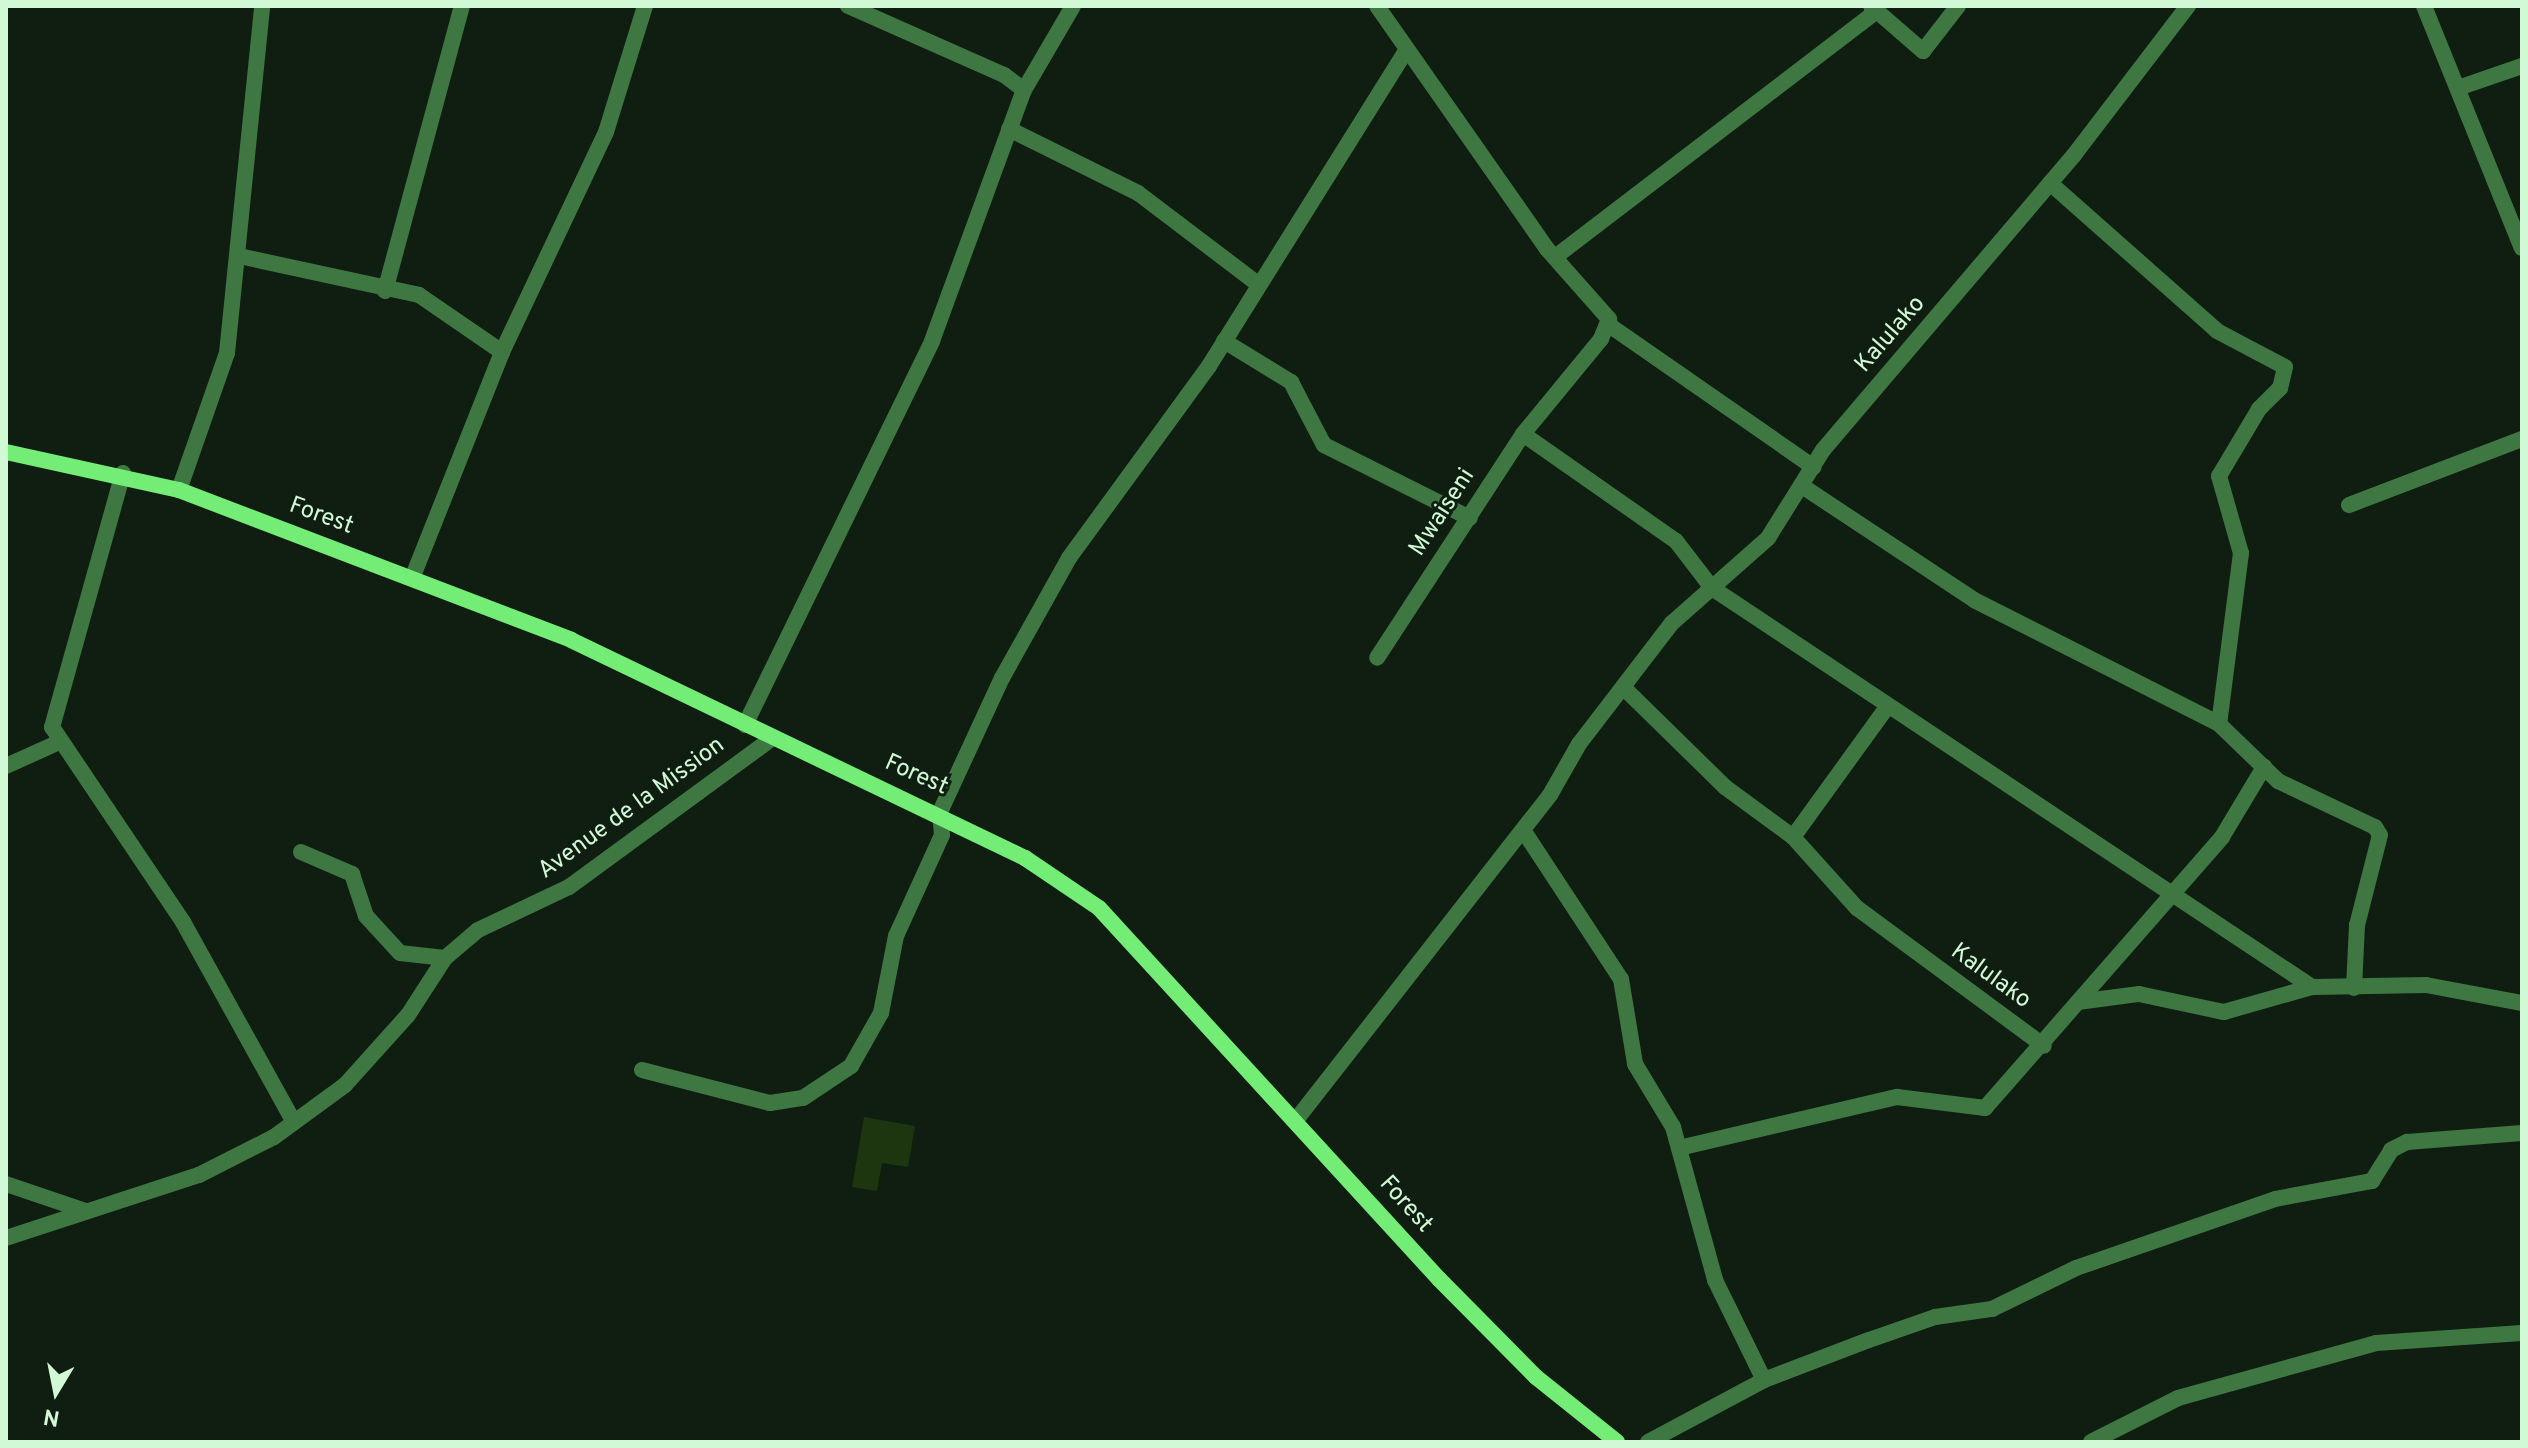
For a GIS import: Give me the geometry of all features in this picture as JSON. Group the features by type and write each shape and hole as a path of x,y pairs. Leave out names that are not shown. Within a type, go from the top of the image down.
{"street":[{"path":"179,490 227,353 239,256 244,134 262,6"},
{"path":"385,291 462,6"},
{"path":"413,576 502,352 606,132 645,6"},
{"path":"848,6 1004,75 1024,90"},
{"path":"745,725 932,341 1024,90 1073,6"},
{"path":"1377,6 1555,257 1609,325 1813,467"},
{"path":"1555,257 1872,9 1923,51 1958,6"},
{"name":"Kalulako","path":"1296,1120 1383,1015 1452,912 1523,830 1579,744 1626,690 1672,623 1768,538 1813,467 2050,183 2188,6"},
{"path":"2424,6 2522,248"},
{"path":"642,1070 770,1103 803,1098 851,1066 881,1013 896,936 942,835 940,812 1069,558 1224,341 1406,51"},
{"path":"2458,88 2522,66"},
{"path":"1009,129 1138,193 1258,284"},
{"path":"2050,183 2217,331 2285,367 2280,388 2259,409 2219,476 2241,553 2219,724"},
{"path":"239,256 385,291 419,295 502,352"},
{"name":"Mwaiseni","path":"1377,658 1523,434 1609,325"},
{"path":"1224,341 1291,382 1324,445 1470,518"},
{"path":"1523,434 1676,541 1712,588 2312,987"},
{"path":"2349,505 2522,439"},
{"name":"Forest","path":"6,452 123,473 179,490 413,576 571,640 771,739 940,812 1099,908 1449,1290 1536,1377 1617,1442"},
{"path":"123,473 56,700 57,743 183,922 294,1122"},
{"path":"1802,486 1974,600 2219,724 2264,767 2317,804 2380,835 2357,925 2354,988"},
{"name":"Kalulako","path":"1626,690 1725,787 1793,837 1857,908 2044,1046"},
{"path":"1793,837 1888,706"},
{"name":"Avenue de la Mission","path":"6,1238 83,1210 199,1175 294,1122 385,1044 445,958 478,930 569,887 771,739"},
{"path":"6,766 57,743"},
{"path":"1679,1148 1787,1117 1897,1097 1985,1108 2044,1046 2170,893 2222,837 2264,767"},
{"path":"1523,830 1613,963 1635,1064 1679,1148 1715,1280 1764,1380"},
{"path":"301,852 352,874 366,916 400,953 445,958"},
{"path":"2078,1002 2139,994 2224,1012 2312,987 2426,985 2522,1003"},
{"path":"1648,1442 1764,1380 1935,1317 1992,1309 2076,1268 2275,1199 2372,1181 2391,1150 2407,1142 2522,1133"},
{"path":"6,1184 83,1210"},
{"path":"2091,1442 2178,1398 2376,1343 2522,1333"}],"shaded area":[{"path":"864,1117 915,1126 908,1167 882,1163 877,1191 852,1187"}]}
